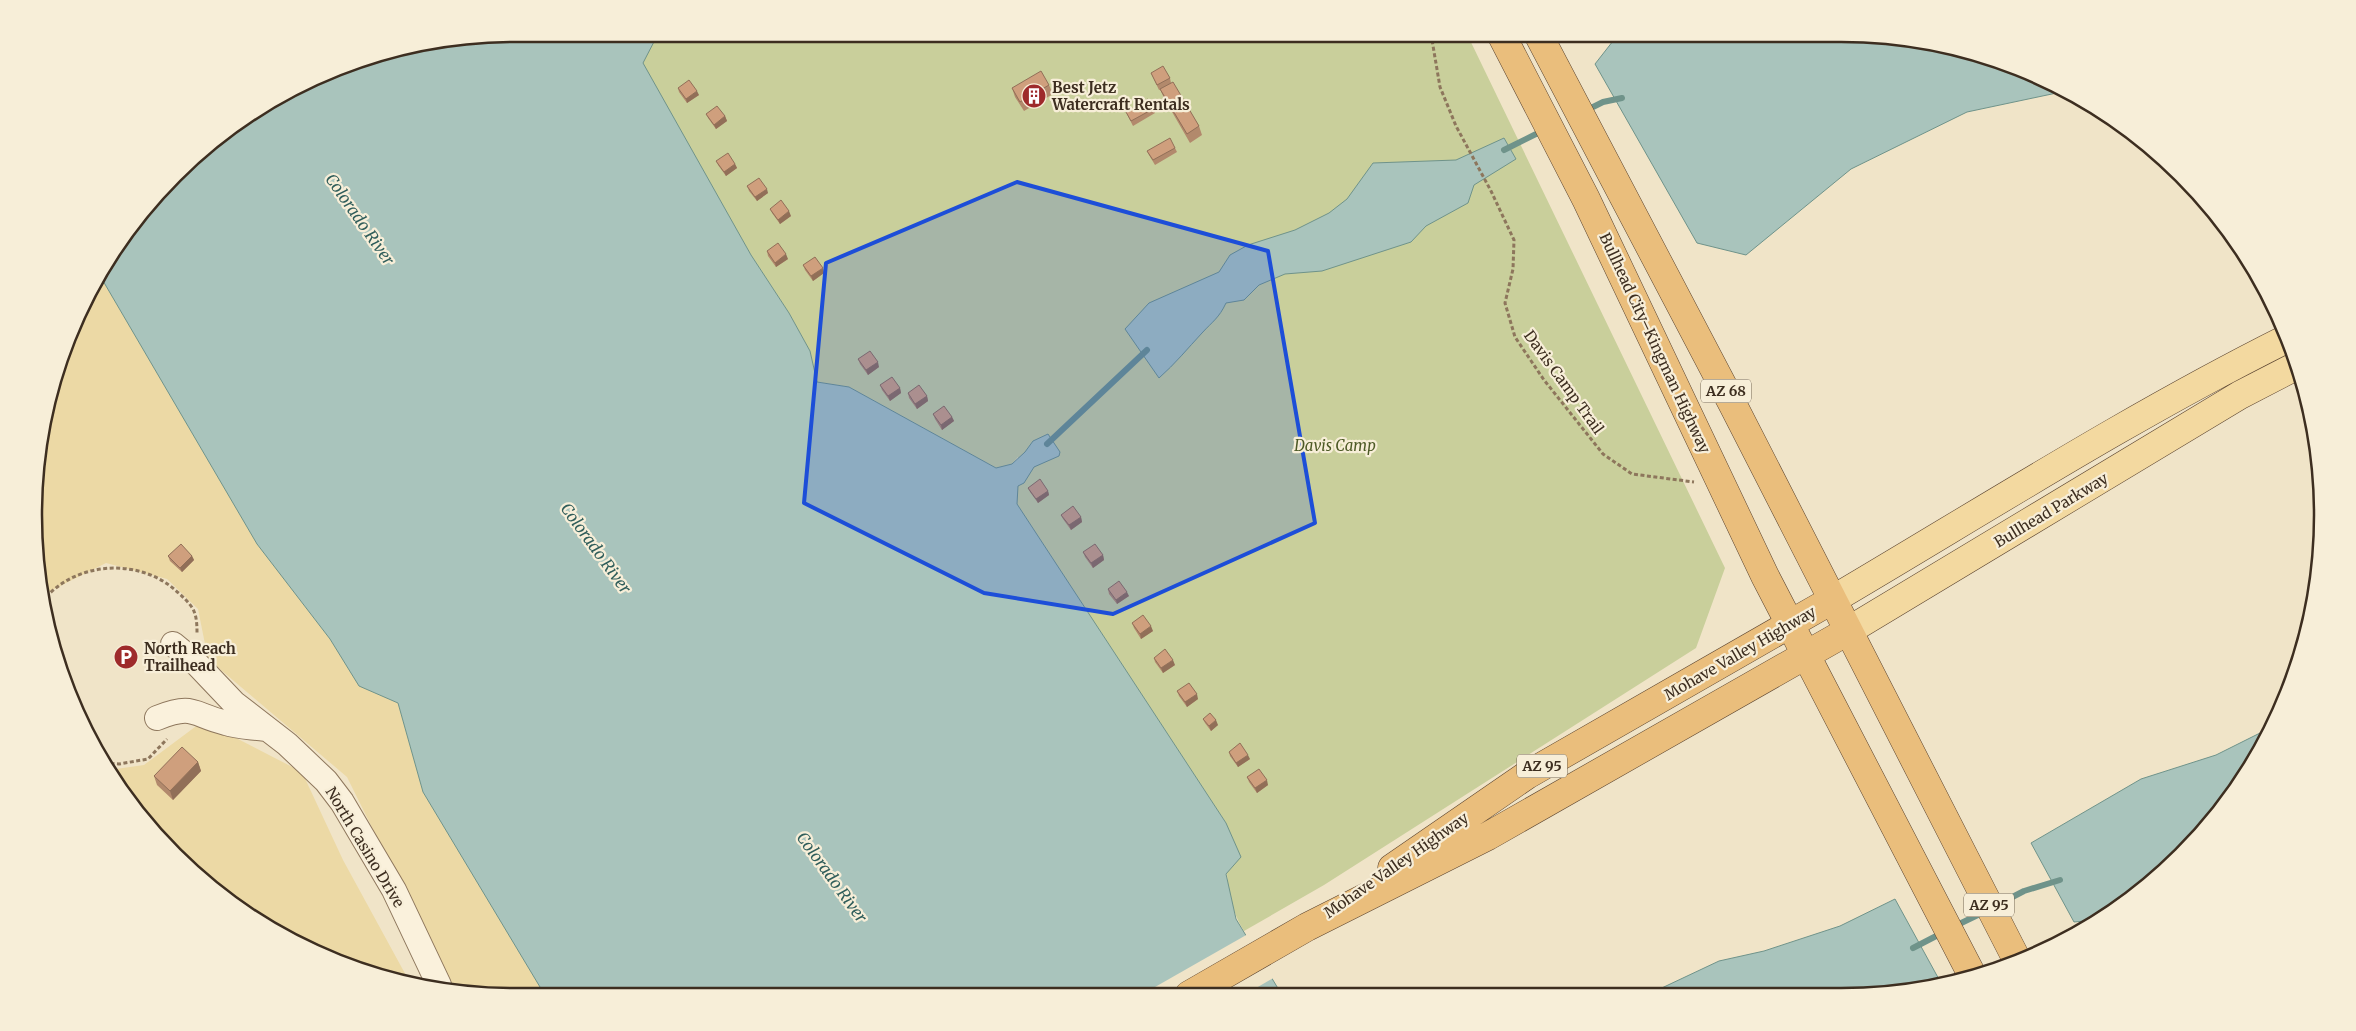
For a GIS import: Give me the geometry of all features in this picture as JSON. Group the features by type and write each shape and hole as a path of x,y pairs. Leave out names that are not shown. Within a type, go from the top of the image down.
{"highway":[{"name":"Bullhead City–Kingman Highway","path":"1506,42 1586,199 1805,655"},
{"name":"AZ 68","path":"1542,42 1832,600"},
{"name":"Mohave Valley Highway","path":"1307,927 1527,775 1832,600 2014,955"},
{"name":"Bullhead Parkway","path":"1805,655 1848,631"},
{"name":"Mohave Valley Highway","path":"1201,988 1307,927 1488,836 1805,655"},
{"name":"AZ 95","path":"1805,655 1969,970"}],"main road":[{"path":"1832,600 2076,454 2193,387 2280,341"},
{"name":"Bullhead Parkway","path":"1848,631 2240,395 2290,369"}],"street":[{"name":"North Casino Drive","path":"173,644 196,663 234,703 307,761 342,802 394,890 437,981"},
{"name":"North Casino Drive","path":"182,710 192,710 225,723 265,729"},
{"path":"157,718 182,710"}],"path":[{"name":"Davis Camp Trail","path":"1432,42 1440,87 1456,126 1491,191 1514,240 1513,270 1505,303 1515,337 1539,373 1603,454 1632,474 1694,482"},
{"path":"50,594 74,576 93,570 115,568 157,576 183,596 192,608 196,619 196,663"},
{"path":"113,764 148,759 167,738 182,710"}],"highlighted area":[{"path":"1017,182 1268,251 1315,523 1113,614 984,593 804,503 826,263"}],"green space":[{"name":"Davis Camp","path":"654,42 1471,42 1725,568 1696,648 1324,885 1244,931 1237,919 1230,893 1226,865 1226,823 1017,504 1018,457 1012,464 996,468 849,387 817,382 810,351 789,313 751,255 642,63"}],"sand":[{"path":"104,283 257,544 330,639 359,686 398,703 423,792 541,988 485,987 449,983 347,777 208,659 198,609 167,579 106,563 49,591 42,516 47,454 59,393 79,334"},
{"path":"203,721 302,772 343,860 406,975 363,963 306,940 253,909 228,891 181,850 140,803 116,769 144,765"}],"water":[{"name":"Colorado River","path":"516,42 654,42 643,63 751,255 789,313 810,351 817,382 849,387 996,468 1012,464 1025,452 1033,441 1048,434 1060,452 1059,456 1034,467 1024,483 1018,486 1017,504 1226,823 1241,857 1226,874 1236,919 1278,988 541,988 423,792 398,703 359,686 330,639 257,544 104,283 140,228 181,181 228,140 253,122 306,91 363,68 423,52 485,44"},
{"path":"1612,42 1840,42 1902,47 1963,59 1993,68 2054,93 1967,112 1851,169 1746,255 1697,243 1595,64"},
{"path":"1504,138 1516,159 1474,185 1468,203 1426,226 1411,242 1322,271 1285,274 1259,285 1244,300 1226,303 1216,319 1159,378 1125,329 1149,303 1219,272 1230,255 1248,245 1295,230 1329,213 1347,199 1373,163 1456,160"},
{"path":"2261,733 2234,778 2216,803 2175,850 2128,891 2103,909 2083,921 2074,922 2031,843 2141,779 2216,755"},
{"path":"1895,899 1938,978 1871,987 1662,988 1719,961 1764,951 1840,926"}],"pier":[{"path":"1248,934 1275,977 1256,988 1153,988"}],"building":[{"path":"1163,66 1170,78 1157,85 1151,73"},
{"path":"1041,71 1049,85 1020,102 1012,88"},
{"path":"689,80 697,91 686,99 678,88"},
{"path":"1173,82 1199,126 1187,134 1160,89"},
{"path":"1148,99 1153,109 1131,121 1126,112"},
{"path":"717,106 725,116 714,125 706,114"},
{"path":"1170,138 1175,148 1153,160 1147,151"},
{"path":"728,153 735,164 724,172 716,161"},
{"path":"759,178 767,189 755,197 747,186"},
{"path":"781,200 789,211 778,220 770,209"},
{"path":"778,243 786,254 775,263 767,251"},
{"path":"815,257 823,268 811,276 803,265"},
{"path":"870,351 878,362 866,370 858,359"},
{"path":"892,377 900,388 888,396 880,385"},
{"path":"919,385 927,396 915,404 908,393"},
{"path":"944,406 952,417 941,425 933,414"},
{"path":"1040,479 1048,491 1036,499 1028,488"},
{"path":"1073,506 1081,517 1069,525 1061,515"},
{"path":"181,544 192,556 180,568 168,556"},
{"path":"1095,544 1103,555 1091,563 1083,552"},
{"path":"1119,581 1127,592 1116,600 1108,589"},
{"path":"1143,615 1151,626 1140,634 1132,623"},
{"path":"1165,649 1173,660 1161,668 1154,658"},
{"path":"1189,683 1197,694 1185,702 1177,691"},
{"path":"1210,713 1216,720 1209,726 1203,719"},
{"path":"1240,743 1248,755 1236,763 1229,752"},
{"path":"182,747 198,762 170,791 154,776"},
{"path":"1259,769 1267,780 1255,788 1247,777"}],"waterway":[{"path":"1585,111 1603,102 1622,98"},
{"path":"1504,150 1544,130"},
{"path":"1047,444 1147,350"},
{"path":"1995,906 2024,891 2060,880"},
{"path":"1953,927 1984,912"},
{"path":"1913,948 1942,933"}],"place":[{"name":"Best Jetz Watercraft Rentals","path":"1034,96"},
{"name":"North Reach Trailhead","path":"126,657"}]}
